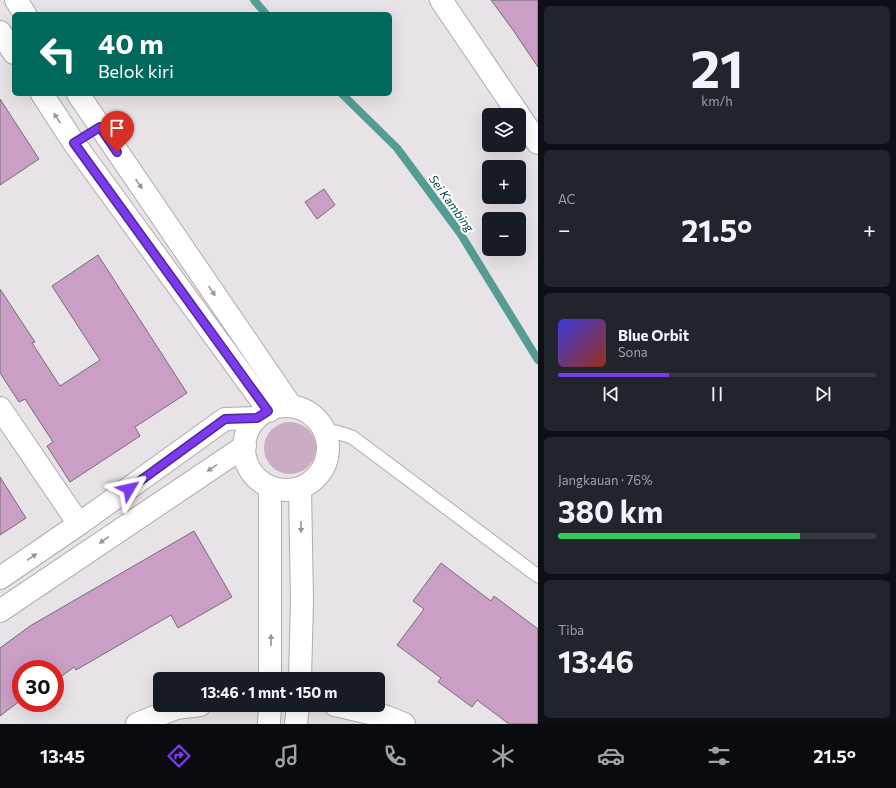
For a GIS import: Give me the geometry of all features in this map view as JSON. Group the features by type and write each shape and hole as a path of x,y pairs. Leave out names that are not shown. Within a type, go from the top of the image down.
{"street":[{"path":"16,0 24,12"},
{"path":"441,0 538,143"},
{"path":"0,32 12,50"},
{"path":"43,96 74,143 263,414"},
{"path":"79,96 291,406"},
{"path":"74,143 100,127"},
{"path":"0,578 79,524 225,419 263,414 280,406 291,406 312,414 325,432 328,454 319,476 300,488 285,490 270,487 259,480 251,471 246,459 244,446 248,431 263,414"},
{"path":"0,408 79,524"},
{"path":"0,612 244,446"},
{"path":"270,487 270,672"},
{"path":"300,488 302,601 300,672"},
{"path":"137,724 166,712"},
{"path":"269,724 270,712"},
{"path":"296,724 297,712"},
{"path":"365,712 387,717 404,724"}],"lane":[{"path":"325,432 336,432 352,437 538,576"}],"shaded area":[{"path":"290,422 300,424 308,430 314,438 316,448 314,458 308,466 300,472 290,474 280,472 272,466 266,458 264,448 266,438 272,430 280,424"}],"building":[{"path":"491,0 538,0 538,67 513,30"},
{"path":"0,99 39,159 0,185"},
{"path":"324,189 335,205 317,219 305,202"},
{"path":"98,255 187,393 135,427 140,436 70,482 47,446 53,442 25,399 19,402 0,373 0,289 35,342 32,343 60,386 100,360 52,286"},
{"path":"0,477 26,518 0,535"},
{"path":"194,531 232,597 178,628 171,615 76,670 74,667 64,674 64,660 12,660 12,707 0,716 0,648 30,626"},
{"path":"441,563 491,601 494,596 538,629 538,724 509,724 477,700 472,707 438,682 441,678 397,645 424,609 413,601"}],"waterway":[{"name":"Sei Kambing","path":"254,0 264,12"},
{"name":"Sei Kambing","path":"344,96 397,148 460,233 538,360"}],"route":[{"path":"117,152 100,127 74,143 268,411 257,418 225,419 129,489"}]}
